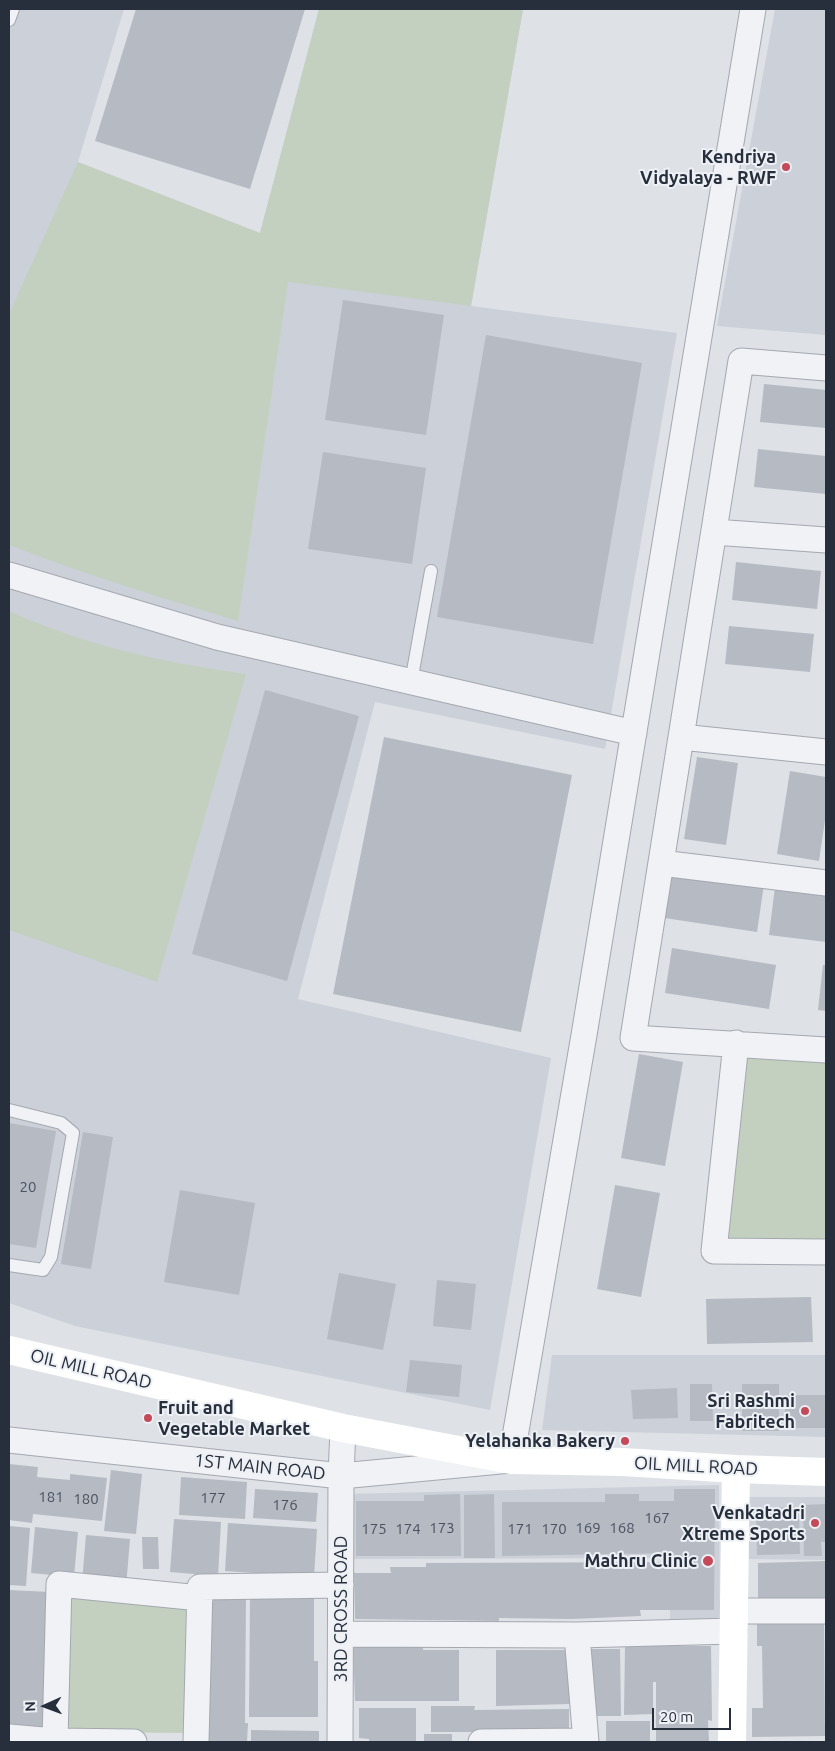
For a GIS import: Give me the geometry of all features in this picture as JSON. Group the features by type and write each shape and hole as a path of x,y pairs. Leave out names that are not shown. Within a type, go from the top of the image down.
{"main road":[{"name":"OIL MILL ROAD","path":"9,1350 343,1428 511,1460 624,1462 826,1472"},
{"path":"732,1742 736,1469"}],"street":[{"path":"511,1460 584,1035 753,9"},
{"path":"826,368 741,361 633,1038 826,1050"},
{"path":"714,532 826,540"},
{"path":"9,576 217,637 634,733"},
{"path":"681,738 826,752"},
{"path":"661,863 826,883"},
{"path":"736,1043 714,1251 826,1252"},
{"name":"3RD CROSS ROAD","path":"340,1742 341,1476 343,1428"},
{"name":"1ST MAIN ROAD","path":"9,1440 341,1476 511,1460"},
{"path":"55,1741 59,1584 200,1598"},
{"path":"196,1742 200,1587 341,1585"},
{"path":"341,1634 577,1635 734,1621 826,1610"},
{"path":"481,1742 586,1742 577,1635"},
{"path":"9,1738 55,1741 134,1742"}],"lane":[{"path":"9,20 13,9"},
{"path":"411,682 431,570"},
{"path":"9,1110 61,1122 73,1133 50,1256 43,1270 9,1265"}],"shaded area":[{"path":"9,9 124,9 78,162 260,233 319,9 523,9 471,306 677,333 605,749 375,702 298,999 551,1058 490,1410 75,1326 9,1303"},
{"name":"Kendriya Vidyalaya - RWF","path":"775,9 826,9 826,335 717,326"},
{"path":"552,1355 826,1355 826,1437 542,1430"},
{"path":"719,1485 720,1623 670,1623 670,1558 349,1559 348,1494"},
{"path":"748,1497 826,1497 826,1560 748,1559"}],"green space":[{"path":"319,9 523,9 471,306 288,282 238,621 180,604 9,545 9,314 78,162 260,233"},
{"path":"9,611 66,634 125,651 215,670 246,674 157,982 9,930"},
{"path":"736,1043 826,1050 826,1252 714,1251"},
{"path":"70,1590 194,1602 192,1733 63,1732"}],"building":[{"path":"136,9 305,9 250,189 95,141"},
{"path":"343,300 444,315 426,435 325,420"},
{"path":"486,335 642,363 593,644 437,617"},
{"path":"764,384 826,390 826,428 760,422"},
{"path":"758,449 826,456 826,494 754,487"},
{"path":"323,452 426,468 412,564 308,549"},
{"path":"736,562 821,571 817,609 732,600"},
{"path":"729,626 814,634 810,672 725,664"},
{"path":"265,690 359,716 287,981 192,954"},
{"path":"384,737 572,775 521,1032 333,994"},
{"path":"697,757 738,763 726,845 684,839"},
{"path":"790,771 826,777 826,813 819,861 777,854"},
{"path":"665,870 764,884 757,932 658,917"},
{"path":"775,887 826,893 826,942 769,935"},
{"path":"672,948 776,965 769,1009 665,993"},
{"path":"823,965 826,965 826,1011 818,1010"},
{"path":"639,1054 683,1062 665,1166 621,1158"},
{"path":"9,1123 56,1131 36,1248 9,1244"},
{"path":"83,1132 113,1137 91,1269 61,1264"},
{"path":"615,1185 660,1193 641,1297 597,1289"},
{"path":"180,1190 255,1203 239,1295 164,1282"},
{"path":"339,1273 396,1284 383,1350 327,1339"},
{"path":"437,1280 476,1284 471,1330 433,1326"},
{"path":"811,1297 813,1342 707,1344 706,1299"},
{"path":"410,1360 462,1365 459,1397 406,1392"},
{"path":"690,1384 712,1384 713,1421 690,1421"},
{"path":"742,1384 779,1384 779,1431 742,1431"},
{"path":"677,1388 678,1418 633,1419 631,1390"},
{"name":"Sri Rashmi Fabritech","path":"785,1395 826,1395 826,1428 785,1428"},
{"path":"9,1464 38,1467 37,1477 70,1480 70,1474 107,1478 102,1521 33,1514 32,1523 9,1520"},
{"path":"111,1470 142,1474 136,1534 104,1531"},
{"path":"181,1477 247,1482 245,1519 179,1515"},
{"path":"255,1489 318,1493 316,1522 253,1518"},
{"path":"674,1489 715,1489 714,1610 640,1610 641,1616 572,1619 499,1618 499,1621 355,1619 354,1573 391,1573 390,1567 426,1567 426,1563 675,1562 674,1553 502,1556 502,1502 605,1502 605,1494 639,1494 639,1501 674,1501"},
{"path":"460,1494 461,1556 356,1556 356,1501 424,1501 424,1495"},
{"path":"494,1494 495,1558 464,1558 464,1495"},
{"name":"Venkatadri Xtreme Sports","path":"826,1504 826,1542 821,1542 822,1556 804,1556 803,1505"},
{"path":"799,1507 800,1554 757,1555 756,1508"},
{"path":"174,1519 221,1522 218,1576 170,1572"},
{"path":"228,1523 317,1529 314,1577 225,1571"},
{"path":"9,1526 30,1528 26,1586 9,1585"},
{"path":"35,1527 78,1532 74,1577 31,1573"},
{"path":"86,1535 130,1539 126,1587 82,1582"},
{"path":"142,1537 158,1537 159,1569 143,1569"},
{"path":"826,1561 826,1598 758,1600 758,1563"},
{"path":"9,1590 50,1592 47,1729 9,1728"},
{"path":"208,1596 246,1596 245,1723 248,1723 247,1742 205,1742"},
{"path":"250,1597 314,1598 314,1661 318,1661 318,1717 249,1717"},
{"path":"757,1616 824,1616 825,1736 752,1737 752,1708 763,1708 762,1646 757,1646"},
{"path":"353,1645 423,1645 423,1650 459,1650 459,1701 355,1701"},
{"path":"625,1646 711,1646 712,1721 708,1720 709,1742 656,1742 656,1682 653,1682 653,1714 624,1715"},
{"path":"591,1649 620,1649 621,1716 591,1716"},
{"path":"496,1650 569,1650 569,1704 496,1706"},
{"path":"431,1706 475,1706 474,1710 569,1709 569,1736 525,1732 431,1732"},
{"path":"359,1708 416,1708 416,1742 369,1742 369,1739 359,1738"},
{"path":"606,1721 650,1721 650,1742 606,1742"},
{"path":"251,1730 319,1731 319,1742 251,1742"},
{"path":"424,1734 452,1734 452,1742 424,1742"}],"place":[{"name":"Kendriya Vidyalaya - RWF","path":"786,167"},
{"name":"Sri Rashmi Fabritech","path":"805,1411"},
{"name":"Fruit and Vegetable Market","path":"148,1418"},
{"name":"Yelahanka Bakery","path":"625,1441"},
{"name":"Venkatadri Xtreme Sports","path":"815,1523"},
{"name":"Mathru Clinic","path":"708,1561"}]}
